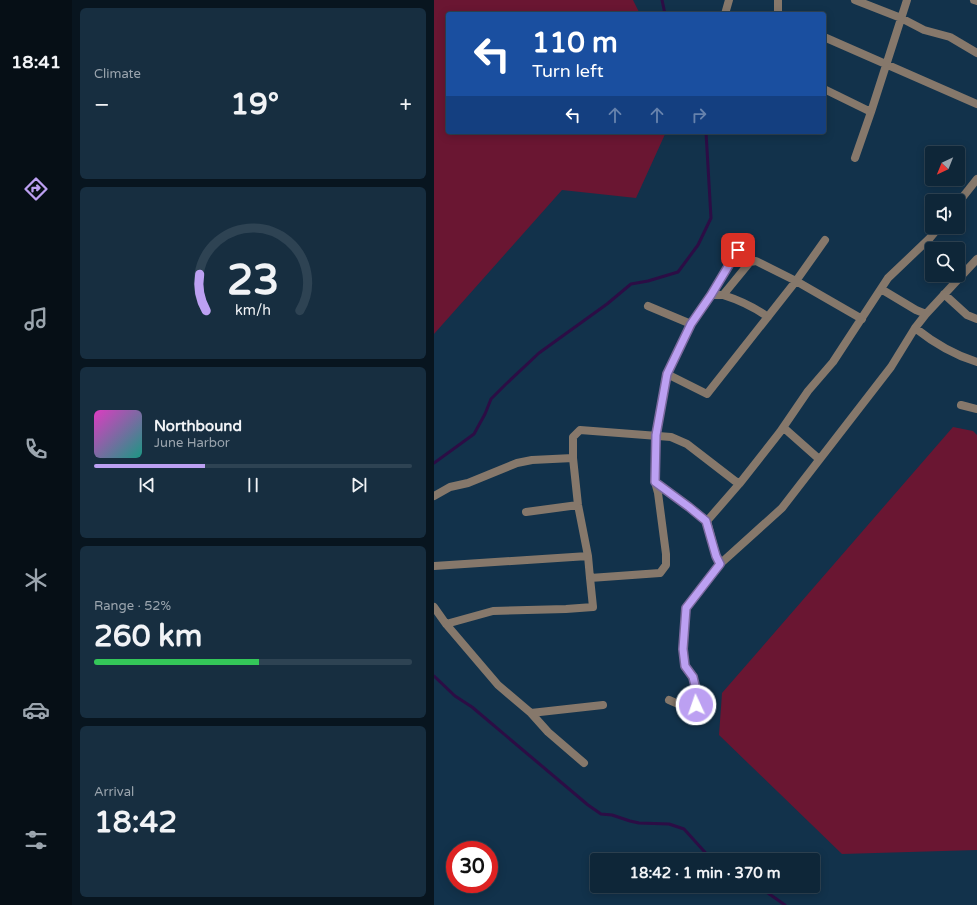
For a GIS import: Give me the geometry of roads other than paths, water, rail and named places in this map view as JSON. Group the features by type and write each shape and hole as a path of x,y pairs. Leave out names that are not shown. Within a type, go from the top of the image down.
{"street":[{"path":"726,12 729,0"},
{"path":"778,0 778,12"},
{"path":"855,0 901,18 924,30 950,37 977,52"},
{"path":"855,158 907,0"},
{"path":"826,39 977,104"},
{"path":"826,90 871,112"},
{"path":"965,195 977,180"},
{"path":"706,521 740,483 784,428 808,391 833,362 888,278 933,234"},
{"path":"667,374 707,394 796,281 825,240"},
{"path":"590,578 660,573 666,565 666,554 658,493 655,482 656,435 667,374 691,324 711,295 738,250"},
{"path":"669,700 690,709 696,705 697,694 693,677 685,666 683,649 686,608 720,564 782,508 891,367 915,328 977,259"},
{"path":"723,295 750,262 756,261 796,281 862,319"},
{"path":"881,289 916,310 926,314"},
{"path":"944,294 967,315 977,319"},
{"path":"711,295 723,295 740,301 768,317"},
{"path":"648,306 691,324"},
{"path":"915,328 942,348 977,362"},
{"path":"961,406 977,409"},
{"path":"784,428 819,460"},
{"path":"446,624 493,611 593,607 588,556 578,505 573,458 573,437 580,430 671,437 688,444 735,481 740,483"},
{"path":"434,496 450,487 468,483 517,464 532,460 573,458"},
{"path":"655,482 706,521 716,556 720,564"},
{"path":"526,512 578,505"},
{"path":"434,566 588,556"},
{"path":"434,607 446,624 498,685 531,713 548,732 584,763"},
{"path":"531,713 602,705"}],"waterway":[{"path":"662,0 665,12"},
{"path":"434,463 474,434 491,399 539,353 607,304 631,284 648,281 678,272 698,245 711,218 706,134"},
{"path":"434,676 455,696 472,707 588,805 601,814 612,815 639,823 669,824 684,829 706,853"},
{"path":"768,893 785,905"}]}
